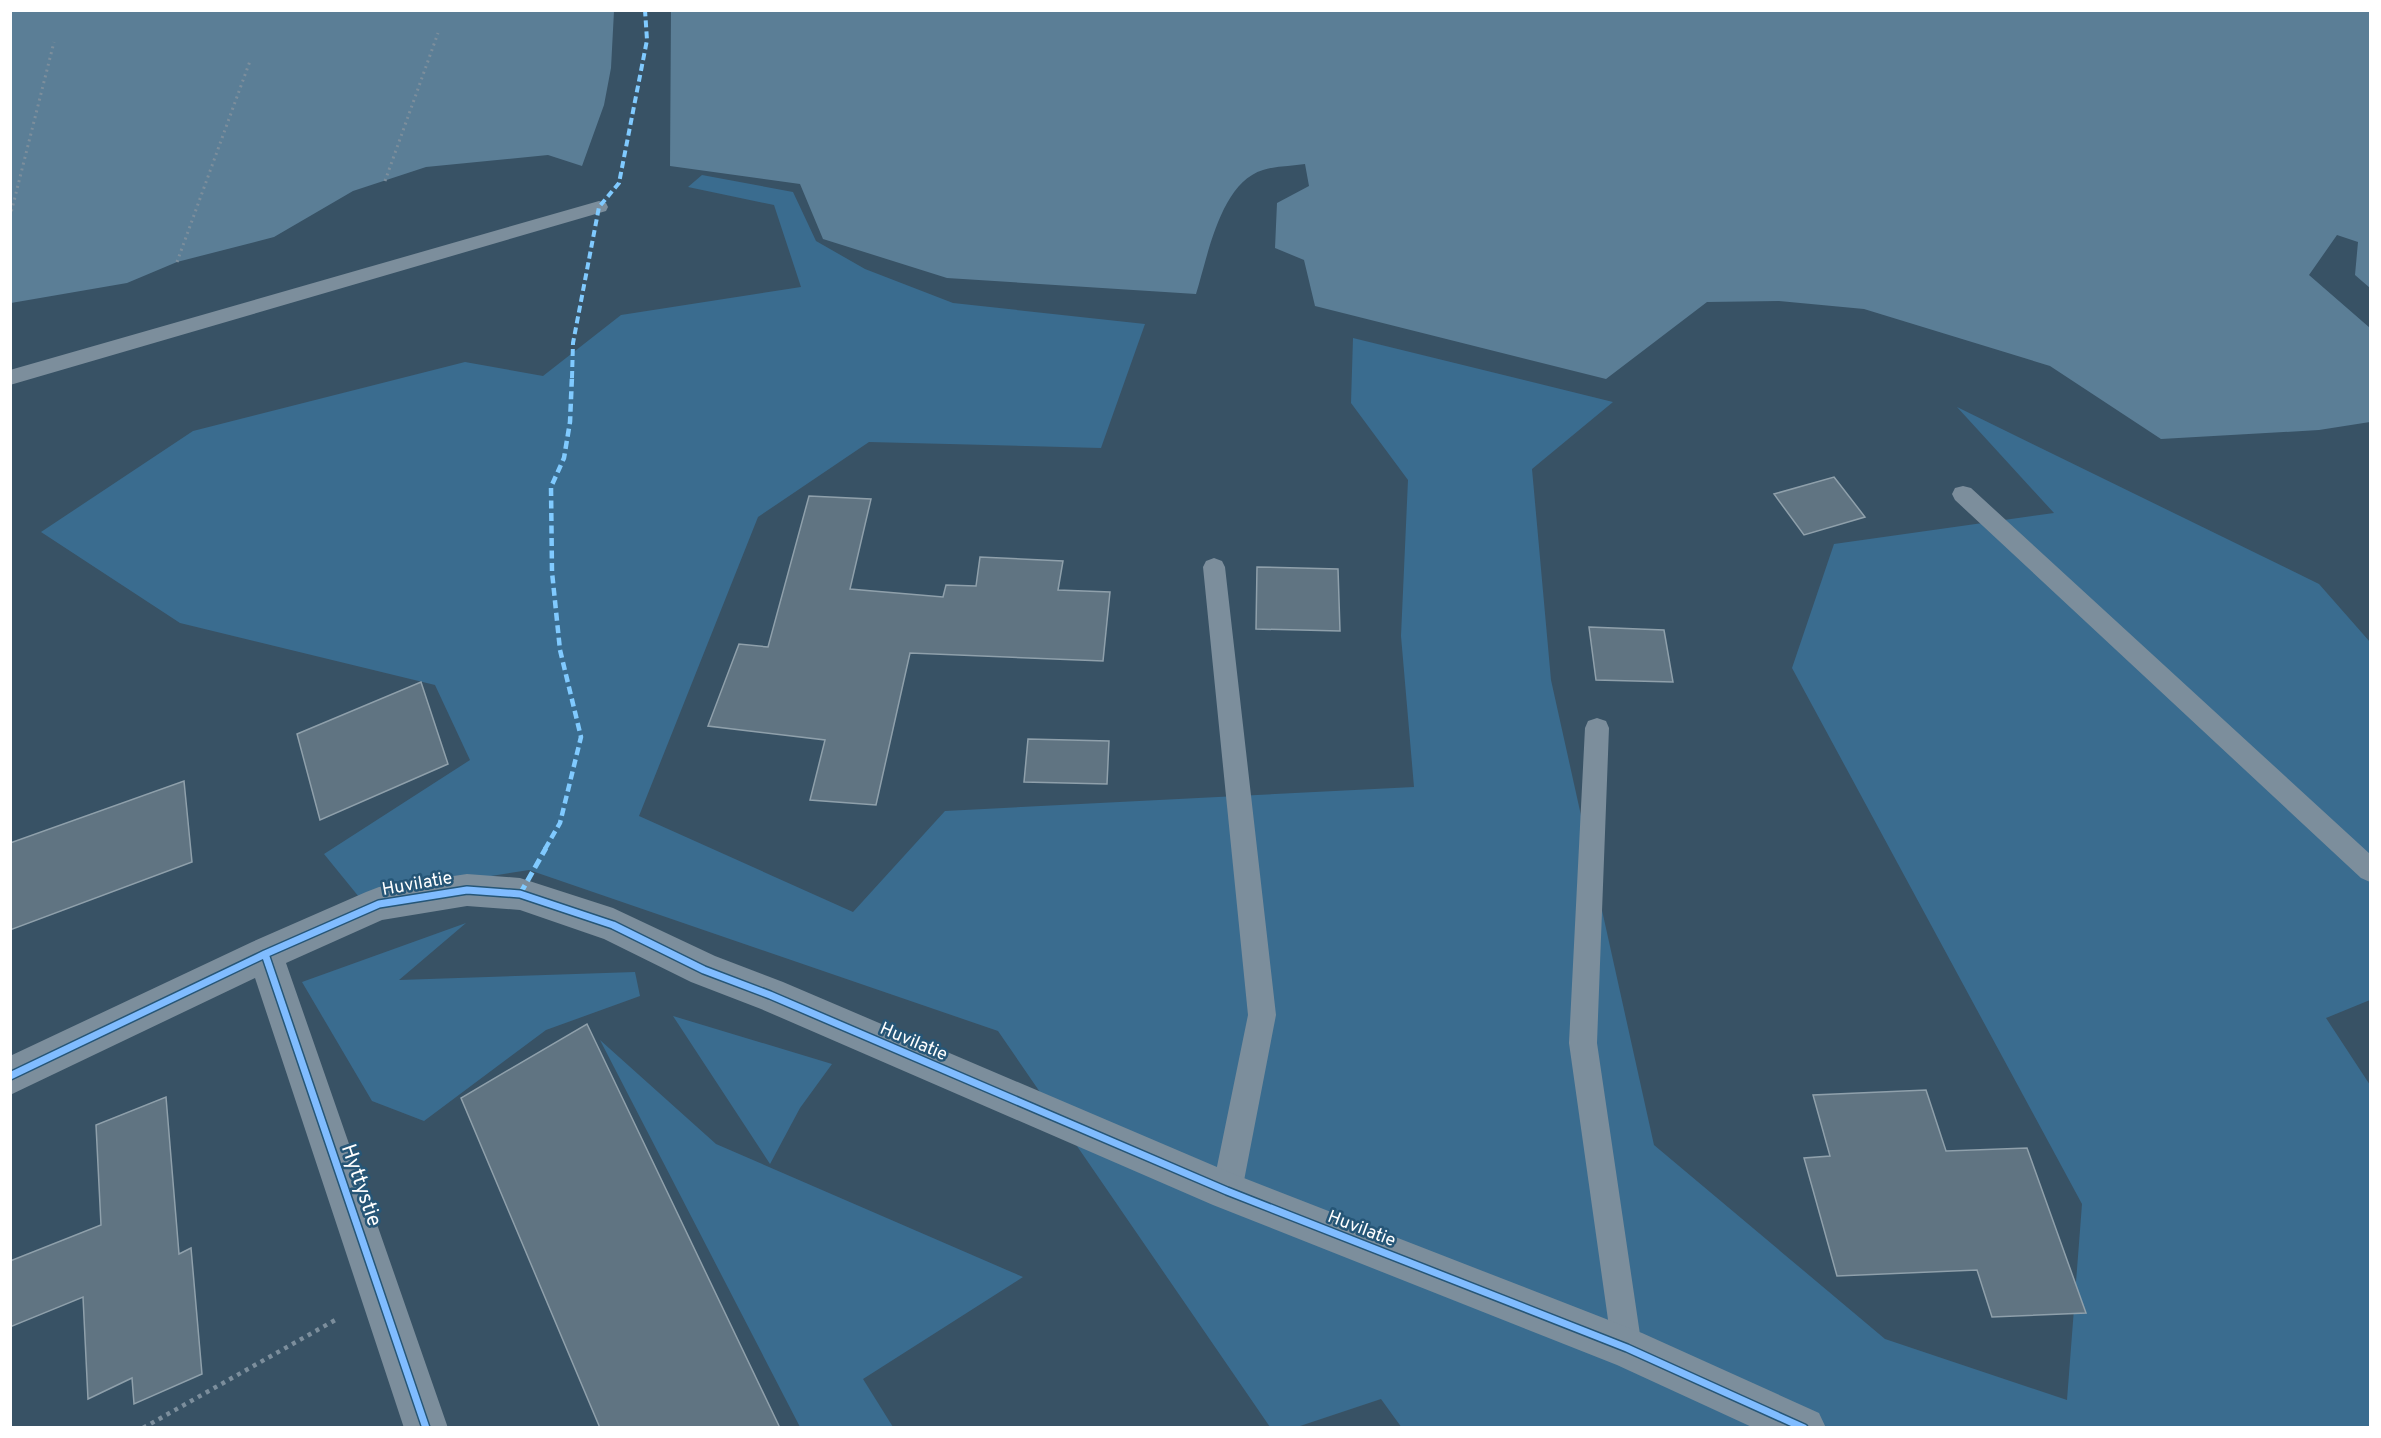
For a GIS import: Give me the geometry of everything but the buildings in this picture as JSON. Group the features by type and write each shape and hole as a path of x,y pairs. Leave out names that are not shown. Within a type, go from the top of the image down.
{"street":[{"name":"Huvilatie","path":"10,1076 265,954 379,904 466,890 520,894 613,925 704,970 770,995 1227,1191 1627,1347 1804,1428"},
{"name":"Hyttystie","path":"265,954 426,1428"}],"lane":[{"path":"10,378 599,207"},
{"path":"1963,494 2370,870"},
{"path":"1214,567 1262,1015 1227,1191"},
{"path":"1597,728 1583,1043 1627,1347"}],"path":[{"path":"385,181 438,33"},
{"path":"10,218 54,42"},
{"path":"177,262 250,61"},
{"path":"144,1428 382,1294"}],"shaded area":[{"path":"10,11 614,11 611,68 604,105 582,166 548,155 426,167 353,191 274,237 177,262 127,283 11,303"},
{"path":"671,11 2370,11 2370,288 2355,275 2358,242 2337,235 2309,275 2370,328 2370,422 2319,430 2161,439 2050,366 1864,309 1779,301 1707,302 1606,379 1315,306 1304,260 1275,248 1277,203 1309,186 1305,164 1263,170 1248,178 1236,190 1226,205 1211,241 1196,294 947,278 823,239 800,184 670,166"},
{"path":"702,175 793,192 816,241 865,269 953,303 1145,324 1101,448 869,442 758,517 639,816 853,912 945,811 1414,787 1401,636 1408,480 1351,403 1353,338 1613,402 1532,469 1551,680 1654,1145 1885,1339 2067,1400 2082,1204 1792,668 1834,544 2054,513 1957,407 2319,584 2370,642 2370,1000 2326,1018 2370,1085 2370,1427 1402,1428 1381,1399 1297,1427 1270,1427 998,1031 529,870 359,897 324,854 470,760 435,685 180,623 41,532 193,431 465,362 543,376 621,315 801,287 774,205 688,187"},
{"path":"466,923 399,980 635,972 640,996 546,1030 424,1121 372,1101 302,982"},
{"path":"673,1016 832,1064 800,1108 770,1164"},
{"path":"600,1040 716,1144 1023,1277 863,1379 893,1427 800,1427"}],"marked path":[{"path":"520,894 560,823 581,737 560,650 552,572 551,487 564,458 570,422 573,343 599,207 619,183 647,40 645,10"}],"cycle path":[{"path":"10,1076 265,954 379,904 467,890 520,894 613,925 704,970 770,995 1227,1191 1627,1348 1804,1428"},
{"path":"265,954 426,1428"}]}
